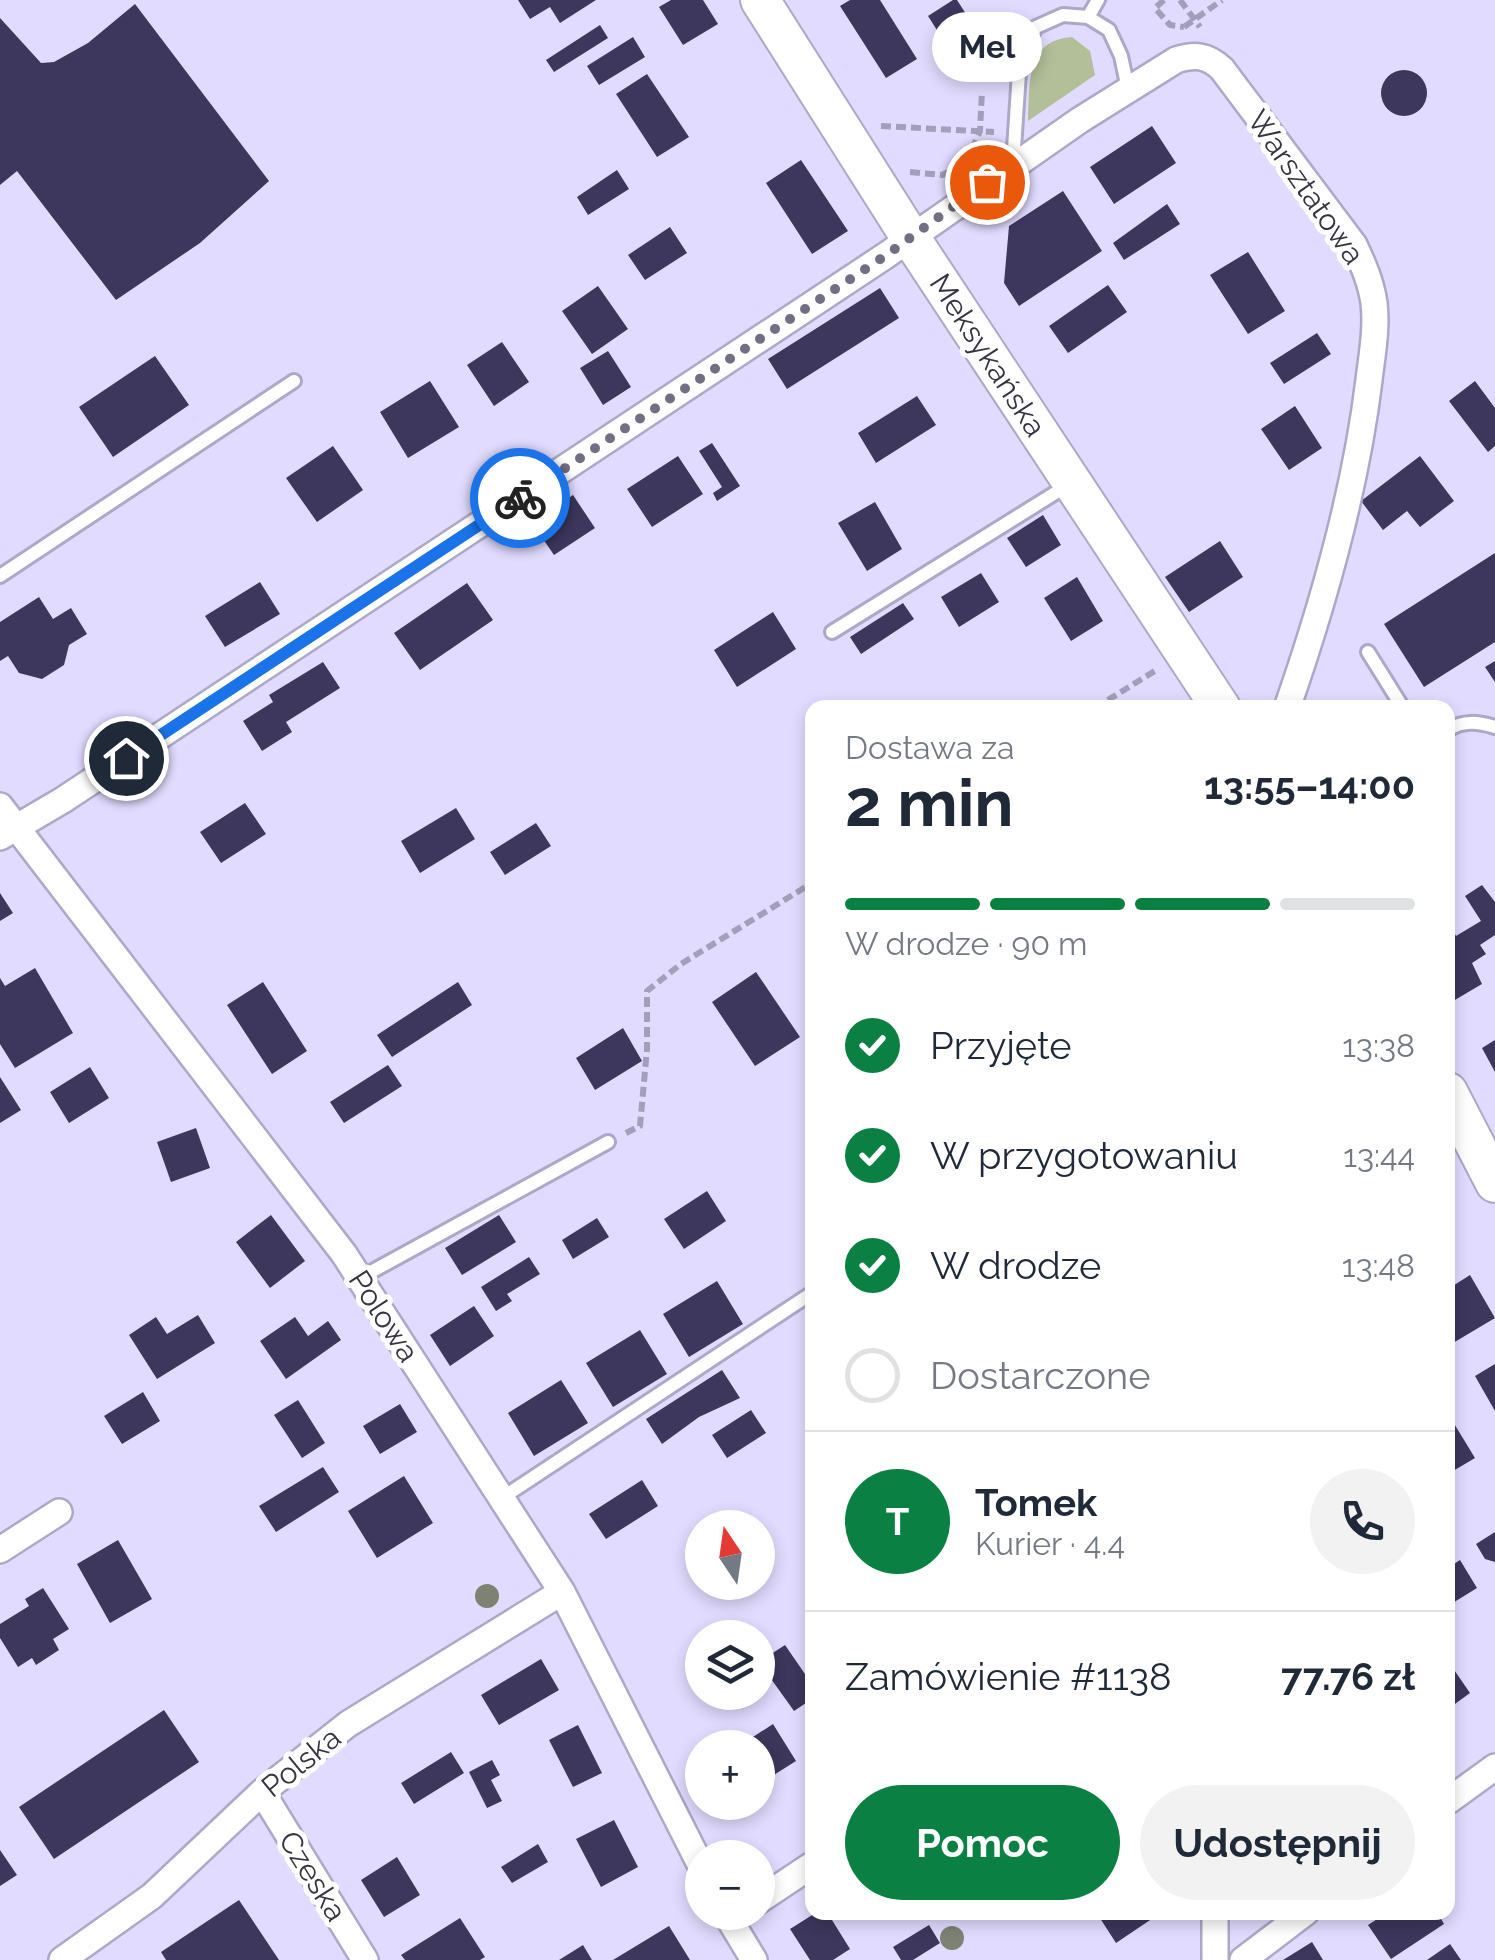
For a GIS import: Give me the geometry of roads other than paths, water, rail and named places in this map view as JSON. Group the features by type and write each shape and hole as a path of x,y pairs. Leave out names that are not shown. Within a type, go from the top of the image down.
{"street":[{"name":"Meksykańska","path":"760,0 910,236 1216,700"},
{"name":"Warsztatowa","path":"1128,89 1176,60 1191,55 1212,60 1354,245 1367,274 1375,332 1361,441 1290,700"},
{"path":"5,823 96,778 1128,89"},
{"name":"Polowa","path":"5,823 360,1278 562,1592 688,1840"},
{"path":"1455,1106 1495,1184"},
{"path":"0,1550 59,1512"},
{"name":"Polska","path":"62,1960 152,1896 262,1792 348,1724 562,1592"},
{"path":"1455,1796 1495,1766"},
{"name":"Czeska","path":"262,1792 365,1960"},
{"path":"775,1890 805,1870"},
{"path":"1215,1920 1215,1960"},
{"path":"1244,1960 1296,1920"},
{"path":"739,1930 754,1960"}],"lane":[{"path":"1088,18 1098,0"},
{"path":"1013,165 1020,57 1036,27 1063,14 1088,18 1109,30 1121,56 1128,89"},
{"path":"0,576 294,381"},
{"path":"832,632 1072,482"},
{"path":"1368,652 1399,700"},
{"path":"1455,725 1479,722 1495,727"},
{"path":"360,1278 608,1142"},
{"path":"502,1498 805,1297"}],"place":[{"name":"Mel","path":"987,182"}]}
